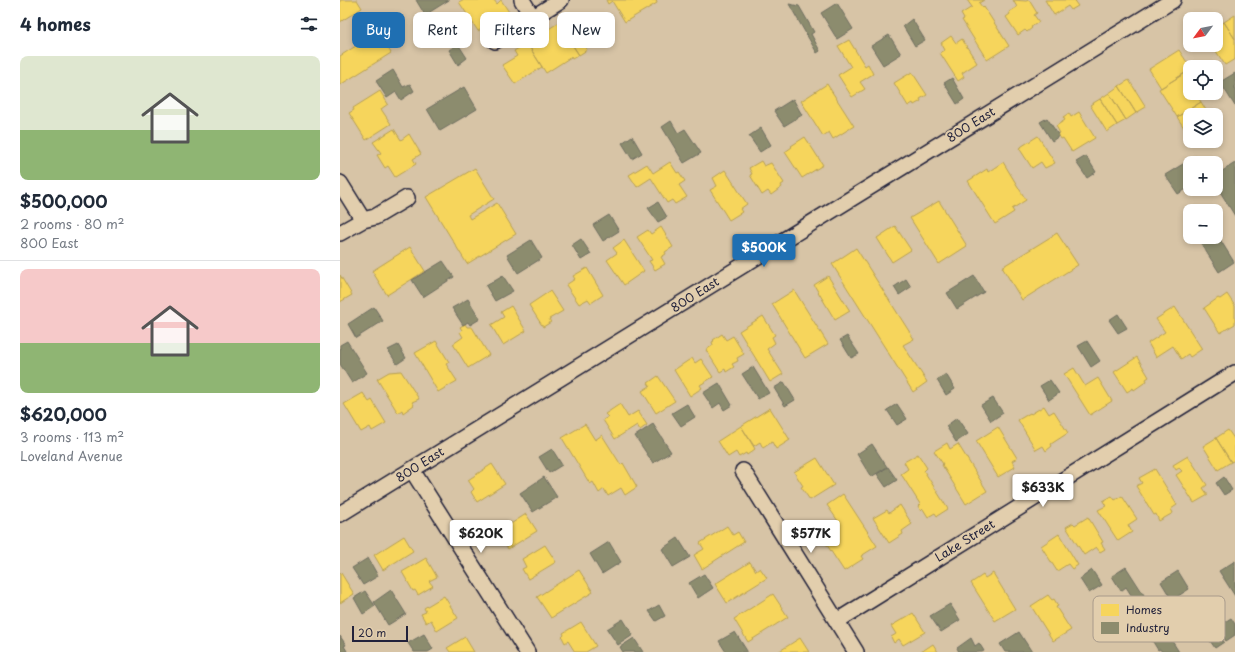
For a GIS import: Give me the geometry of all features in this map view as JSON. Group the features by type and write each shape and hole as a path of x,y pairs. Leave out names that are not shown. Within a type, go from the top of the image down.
{"street":[{"path":"522,0 529,12"},
{"path":"542,12 561,0"},
{"name":"800 East","path":"340,514 1173,0"},
{"path":"340,183 363,220"},
{"path":"340,233 363,220 375,217 407,198"},
{"name":"Lake Street","path":"837,621 1235,374"},
{"path":"412,470 527,652"},
{"path":"743,471 856,652"}],"building: Homes":[{"path":"340,0 357,0 362,8 356,12 352,12 352,14 340,22"},
{"path":"462,0 494,0 497,4 501,0 509,12 480,12 480,30 478,31 472,22 472,12 466,12 459,2"},
{"path":"606,0 656,0 657,3 625,22 612,1 608,4"},
{"path":"967,0 984,0 979,3 983,8 984,7 1009,46 987,60 962,20 964,19 961,14 972,7"},
{"path":"1013,0 1029,0 1037,13 1034,15 1039,22 1031,27 1032,28 1027,32 1025,30 1018,35 1006,17 1010,14 1009,12 1017,7"},
{"path":"1045,0 1077,0 1075,2 1078,6 1071,10 1068,6 1054,15"},
{"path":"1235,15 1235,39 1224,22"},
{"path":"1223,23 1235,39 1235,59 1225,65 1217,52 1223,52"},
{"path":"557,24 557,48 574,48 579,55 572,59 571,57 546,73 530,48 549,48 549,29"},
{"path":"951,36 956,43 962,39 977,63 962,73 964,77 958,81 940,53 945,50 941,43"},
{"path":"849,40 865,66 868,64 873,74 860,82 865,89 852,97 838,75 851,67 838,46"},
{"path":"353,48 388,48 391,53 340,85 340,56"},
{"path":"519,48 530,48 542,67 515,84 502,65 517,56 514,51"},
{"path":"574,48 586,48 587,50 579,55"},
{"path":"1179,50 1185,60 1183,60 1183,74 1161,88 1149,69"},
{"path":"912,72 927,95 920,99 921,101 914,105 913,103 908,106 894,83"},
{"path":"1183,74 1183,100 1200,100 1201,102 1191,108 1183,108 1183,113 1177,117 1159,89"},
{"path":"1129,80 1146,107 1136,113 1119,86"},
{"path":"827,84 854,126 833,139 829,132 823,136 801,101"},
{"path":"1119,86 1136,113 1126,120 1109,93"},
{"path":"380,91 388,104 381,109 391,124 366,140 349,113 354,110 353,108"},
{"path":"1109,93 1126,120 1117,125 1100,99"},
{"path":"1100,99 1117,125 1107,132 1090,105"},
{"path":"1201,102 1205,108 1191,108"},
{"path":"1079,112 1095,138 1072,152 1063,138 1061,139 1058,134 1060,133 1056,126 1065,120 1063,117 1069,113 1071,117"},
{"path":"1183,113 1183,126 1177,117"},
{"path":"394,129 401,140 409,134 421,154 413,159 416,164 395,177 388,166 385,168 377,155 381,153 373,142"},
{"path":"1038,136 1055,163 1045,168 1041,162 1032,168 1019,148"},
{"path":"805,137 823,165 802,178 785,152"},
{"path":"761,161 764,166 771,163 784,183 781,185 782,187 771,195 768,191 762,195 750,175 752,174 749,168"},
{"path":"670,162 677,173 679,172 685,181 679,185 687,197 675,204 672,200 667,203 651,178 637,187 629,175 647,164 653,173"},
{"path":"1003,162 1026,200 1012,209 1014,212 995,224 968,181 987,169 988,172"},
{"path":"475,168 494,199 468,215 470,219 497,203 516,234 467,264 426,197"},
{"path":"725,170 747,204 740,209 742,212 729,220 710,190 717,186 713,178"},
{"path":"939,201 967,246 939,264 910,218"},
{"path":"895,226 911,250 892,262 877,238"},
{"path":"661,227 673,247 665,252 666,254 661,257 665,264 655,270 649,261 652,260 637,237 648,230 651,234"},
{"path":"1057,233 1078,265 1022,300 1002,267"},
{"path":"624,240 644,271 624,285 607,260 617,253 613,248"},
{"path":"410,247 425,271 387,295 372,271"},
{"path":"856,248 914,339 903,345 927,382 913,392 832,264"},
{"path":"587,268 603,295 591,303 588,299 579,304 566,285 575,279 573,276"},
{"path":"340,275 352,295 340,302"},
{"path":"828,276 850,311 835,320 814,285"},
{"path":"794,290 828,344 805,358 772,304"},
{"path":"550,291 563,311 549,319 551,322 543,327 529,305"},
{"path":"1227,294 1235,306 1235,324 1220,333 1204,308 1218,298 1220,299"},
{"path":"511,306 526,331 503,345 491,325 504,317 501,312"},
{"path":"1175,307 1202,349 1190,357 1188,354 1181,359 1173,346 1156,357 1148,343 1165,332 1156,319"},
{"path":"763,316 775,335 772,337 775,343 767,349 783,374 770,382 739,331"},
{"path":"465,324 467,327 472,327 489,355 468,368 453,344 463,337 460,332 462,330 460,327"},
{"path":"722,334 726,340 733,336 744,354 737,358 738,361 732,364 734,367 726,372 725,369 720,372 706,350 713,345 713,340"},
{"path":"436,341 449,362 446,364 457,381 438,392 415,353"},
{"path":"1137,357 1149,377 1146,379 1147,381 1134,390 1133,388 1127,392 1114,372"},
{"path":"692,358 695,363 701,359 713,377 700,385 702,388 690,396 674,370"},
{"path":"1074,368 1085,386 1098,378 1112,401 1090,415 1064,374"},
{"path":"401,371 419,399 412,402 414,405 403,413 402,410 398,413 377,379 389,372"},
{"path":"658,376 675,401 656,413 642,391 650,386 648,383"},
{"path":"363,393 369,402 372,400 386,423 372,431 370,427 361,432 344,404"},
{"path":"620,404 628,417 638,411 647,425 640,430 637,425 615,439 603,420 608,417 605,414"},
{"path":"1044,406 1049,414 1054,411 1068,433 1051,444 1052,446 1046,451 1043,446 1036,450 1018,420"},
{"path":"770,408 790,440 776,449 772,442 763,448 760,442 754,446 741,426"},
{"path":"585,424 595,440 602,435 621,465 623,463 637,487 625,495 621,488 608,496 604,489 599,493 593,482 590,484 562,438"},
{"path":"741,426 755,449 747,455 746,453 739,457 736,452 728,457 718,441"},
{"path":"998,427 1017,458 1012,461 1015,467 998,477 976,441"},
{"path":"1228,430 1235,440 1235,460 1231,462 1216,438"},
{"path":"1216,438 1231,462 1218,470 1203,446"},
{"path":"947,443 950,449 958,444 987,491 966,504 934,451"},
{"path":"918,454 927,468 924,471 948,509 937,516 935,513 928,517 923,509 921,511 918,506 920,504 901,474 908,469 904,462"},
{"path":"1188,456 1207,485 1203,488 1208,495 1194,503 1176,475 1182,471 1179,468 1176,470 1173,465"},
{"path":"817,458 834,485 810,500 801,487 803,486 794,472"},
{"path":"492,464 505,484 477,502 471,492 474,489 468,480"},
{"path":"1155,469 1177,505 1171,509 1173,513 1159,521 1156,514 1154,515 1136,486 1142,483 1139,478"},
{"path":"843,494 877,546 861,556 863,559 844,571 821,536 840,524 827,505"},
{"path":"1112,496 1115,500 1122,496 1137,519 1128,525 1132,532 1118,541 1098,510 1106,506 1103,501"},
{"path":"900,505 912,524 902,531 903,534 889,543 873,518 887,510 889,513"},
{"path":"526,514 537,531 508,549 502,539 507,536 503,529"},
{"path":"1088,517 1103,542 1101,543 1105,549 1100,552 1096,547 1084,555 1066,527 1073,523 1075,525"},
{"path":"727,526 733,535 738,532 744,542 702,569 694,555 704,549 700,543"},
{"path":"1059,534 1078,565 1072,569 1068,564 1057,571 1041,546"},
{"path":"404,536 413,551 383,570 374,555"},
{"path":"545,545 556,562 528,579 522,569 526,567 522,559"},
{"path":"426,558 437,577 429,581 433,586 418,595 415,590 413,591 402,572"},
{"path":"750,562 756,571 760,568 767,578 727,603 715,584"},
{"path":"579,570 593,592 551,618 537,597"},
{"path":"341,573 354,594 340,603 340,574"},
{"path":"993,573 1015,609 995,621 971,583 983,575 985,578"},
{"path":"773,594 788,617 748,642 734,619"},
{"path":"1048,595 1052,600 1054,599 1058,606 1056,607 1071,630 1053,641 1031,606"},
{"path":"444,596 458,618 437,631 431,620 426,623 421,614 426,612 424,608"},
{"path":"913,613 925,632 903,645 899,639 894,643 891,637 896,634 891,626"},
{"path":"581,622 596,646 586,652 575,652 568,641 565,643 562,637 564,635 563,633"},
{"path":"465,637 474,652 450,652 447,648"},
{"path":"800,638 809,652 778,652"},
{"path":"933,644 938,652 921,652"}],"building: Industry":[{"path":"416,0 449,0 430,12 423,12"},
{"path":"837,3 853,29 837,39 821,13"},
{"path":"789,4 799,6 814,32 811,34 820,51 817,53"},
{"path":"912,19 925,40 915,46 903,26"},
{"path":"889,35 901,54 883,65 871,46"},
{"path":"452,48 461,48 467,58 458,65 449,50"},
{"path":"393,70 403,87 410,84 414,91 401,100 396,92 387,98 376,81"},
{"path":"1235,73 1235,106 1223,87 1223,80"},
{"path":"952,78 964,99 957,104 944,83"},
{"path":"464,87 477,109 440,131 427,109"},
{"path":"793,99 802,115 784,126 774,111"},
{"path":"1047,118 1059,136 1052,141 1040,122"},
{"path":"671,121 678,133 685,129 701,153 684,163 662,127"},
{"path":"761,128 771,145 760,152 749,136"},
{"path":"632,136 642,153 632,159 622,143"},
{"path":"1086,156 1096,172 1087,178 1076,162"},
{"path":"1235,163 1235,216 1223,196 1223,171"},
{"path":"1183,164 1183,191 1178,194 1165,175"},
{"path":"658,202 667,217 658,222 648,208"},
{"path":"609,215 619,231 603,241 593,225"},
{"path":"581,239 591,254 581,260 572,245"},
{"path":"531,240 542,258 518,273 507,255"},
{"path":"1201,244 1223,244 1234,262 1219,272"},
{"path":"443,261 454,277 423,297 412,280"},
{"path":"503,276 513,291 495,301 486,286"},
{"path":"974,276 984,292 957,309 947,293"},
{"path":"906,279 911,287 899,295 894,287"},
{"path":"468,299 480,319 470,325 468,322 463,325 452,308"},
{"path":"374,307 383,321 356,338 348,324"},
{"path":"1118,314 1127,328 1118,333 1109,320"},
{"path":"847,336 859,354 851,358 840,340"},
{"path":"347,341 367,373 352,383 340,364 340,345"},
{"path":"1087,341 1100,361 1091,367 1078,346"},
{"path":"398,345 406,358 397,364 388,350"},
{"path":"753,367 769,393 758,399 742,374"},
{"path":"946,374 955,389 946,395 937,380"},
{"path":"1050,380 1059,393 1049,400 1040,386"},
{"path":"784,382 795,400 785,406 774,388"},
{"path":"719,383 732,405 724,410 720,403 713,408 703,393"},
{"path":"993,398 1003,413 991,421 981,405"},
{"path":"687,404 695,417 681,426 672,413"},
{"path":"897,404 907,419 897,425 887,410"},
{"path":"957,418 968,434 956,442 946,426"},
{"path":"653,424 671,452 653,463 635,436"},
{"path":"872,444 887,467 871,477 857,454"},
{"path":"552,449 562,465 549,473 539,457"},
{"path":"888,467 897,480 886,487 877,474"},
{"path":"544,477 557,497 533,512 520,493"},
{"path":"1224,477 1232,490 1224,495 1216,483"},
{"path":"678,538 690,557 673,567 662,549"},
{"path":"609,542 621,562 602,574 590,554"},
{"path":"368,558 378,576 363,585 352,568"},
{"path":"1235,561 1235,596 1219,571"},
{"path":"1126,567 1144,595 1132,596 1126,587 1121,591 1112,576"},
{"path":"1092,570 1102,585 1089,593 1080,579"},
{"path":"1178,571 1189,589 1178,596 1170,596 1161,582"},
{"path":"704,574 713,588 698,598 689,583"},
{"path":"391,590 406,614 388,625 374,602"},
{"path":"365,591 375,606 363,614 354,598"},
{"path":"950,604 960,620 941,632 930,616"},
{"path":"659,605 665,616 656,621 649,611"},
{"path":"1231,618 1235,624 1235,635 1226,641 1225,639 1225,622"},
{"path":"623,619 633,635 618,645 607,629"},
{"path":"735,632 747,652 726,652 719,641"},
{"path":"1019,632 1032,652 1005,652 1000,644"},
{"path":"424,634 433,649 428,652 414,652 408,643"},
{"path":"340,636 346,645 344,646 347,651 345,652 340,652"},
{"path":"634,638 643,652 623,652 620,647"},
{"path":"971,638 975,646 979,643 984,651 959,652 957,648"},
{"path":"1153,642 1173,642 1179,652 1162,652 1160,649 1158,650"},
{"path":"1211,642 1224,642 1215,648"}]}
